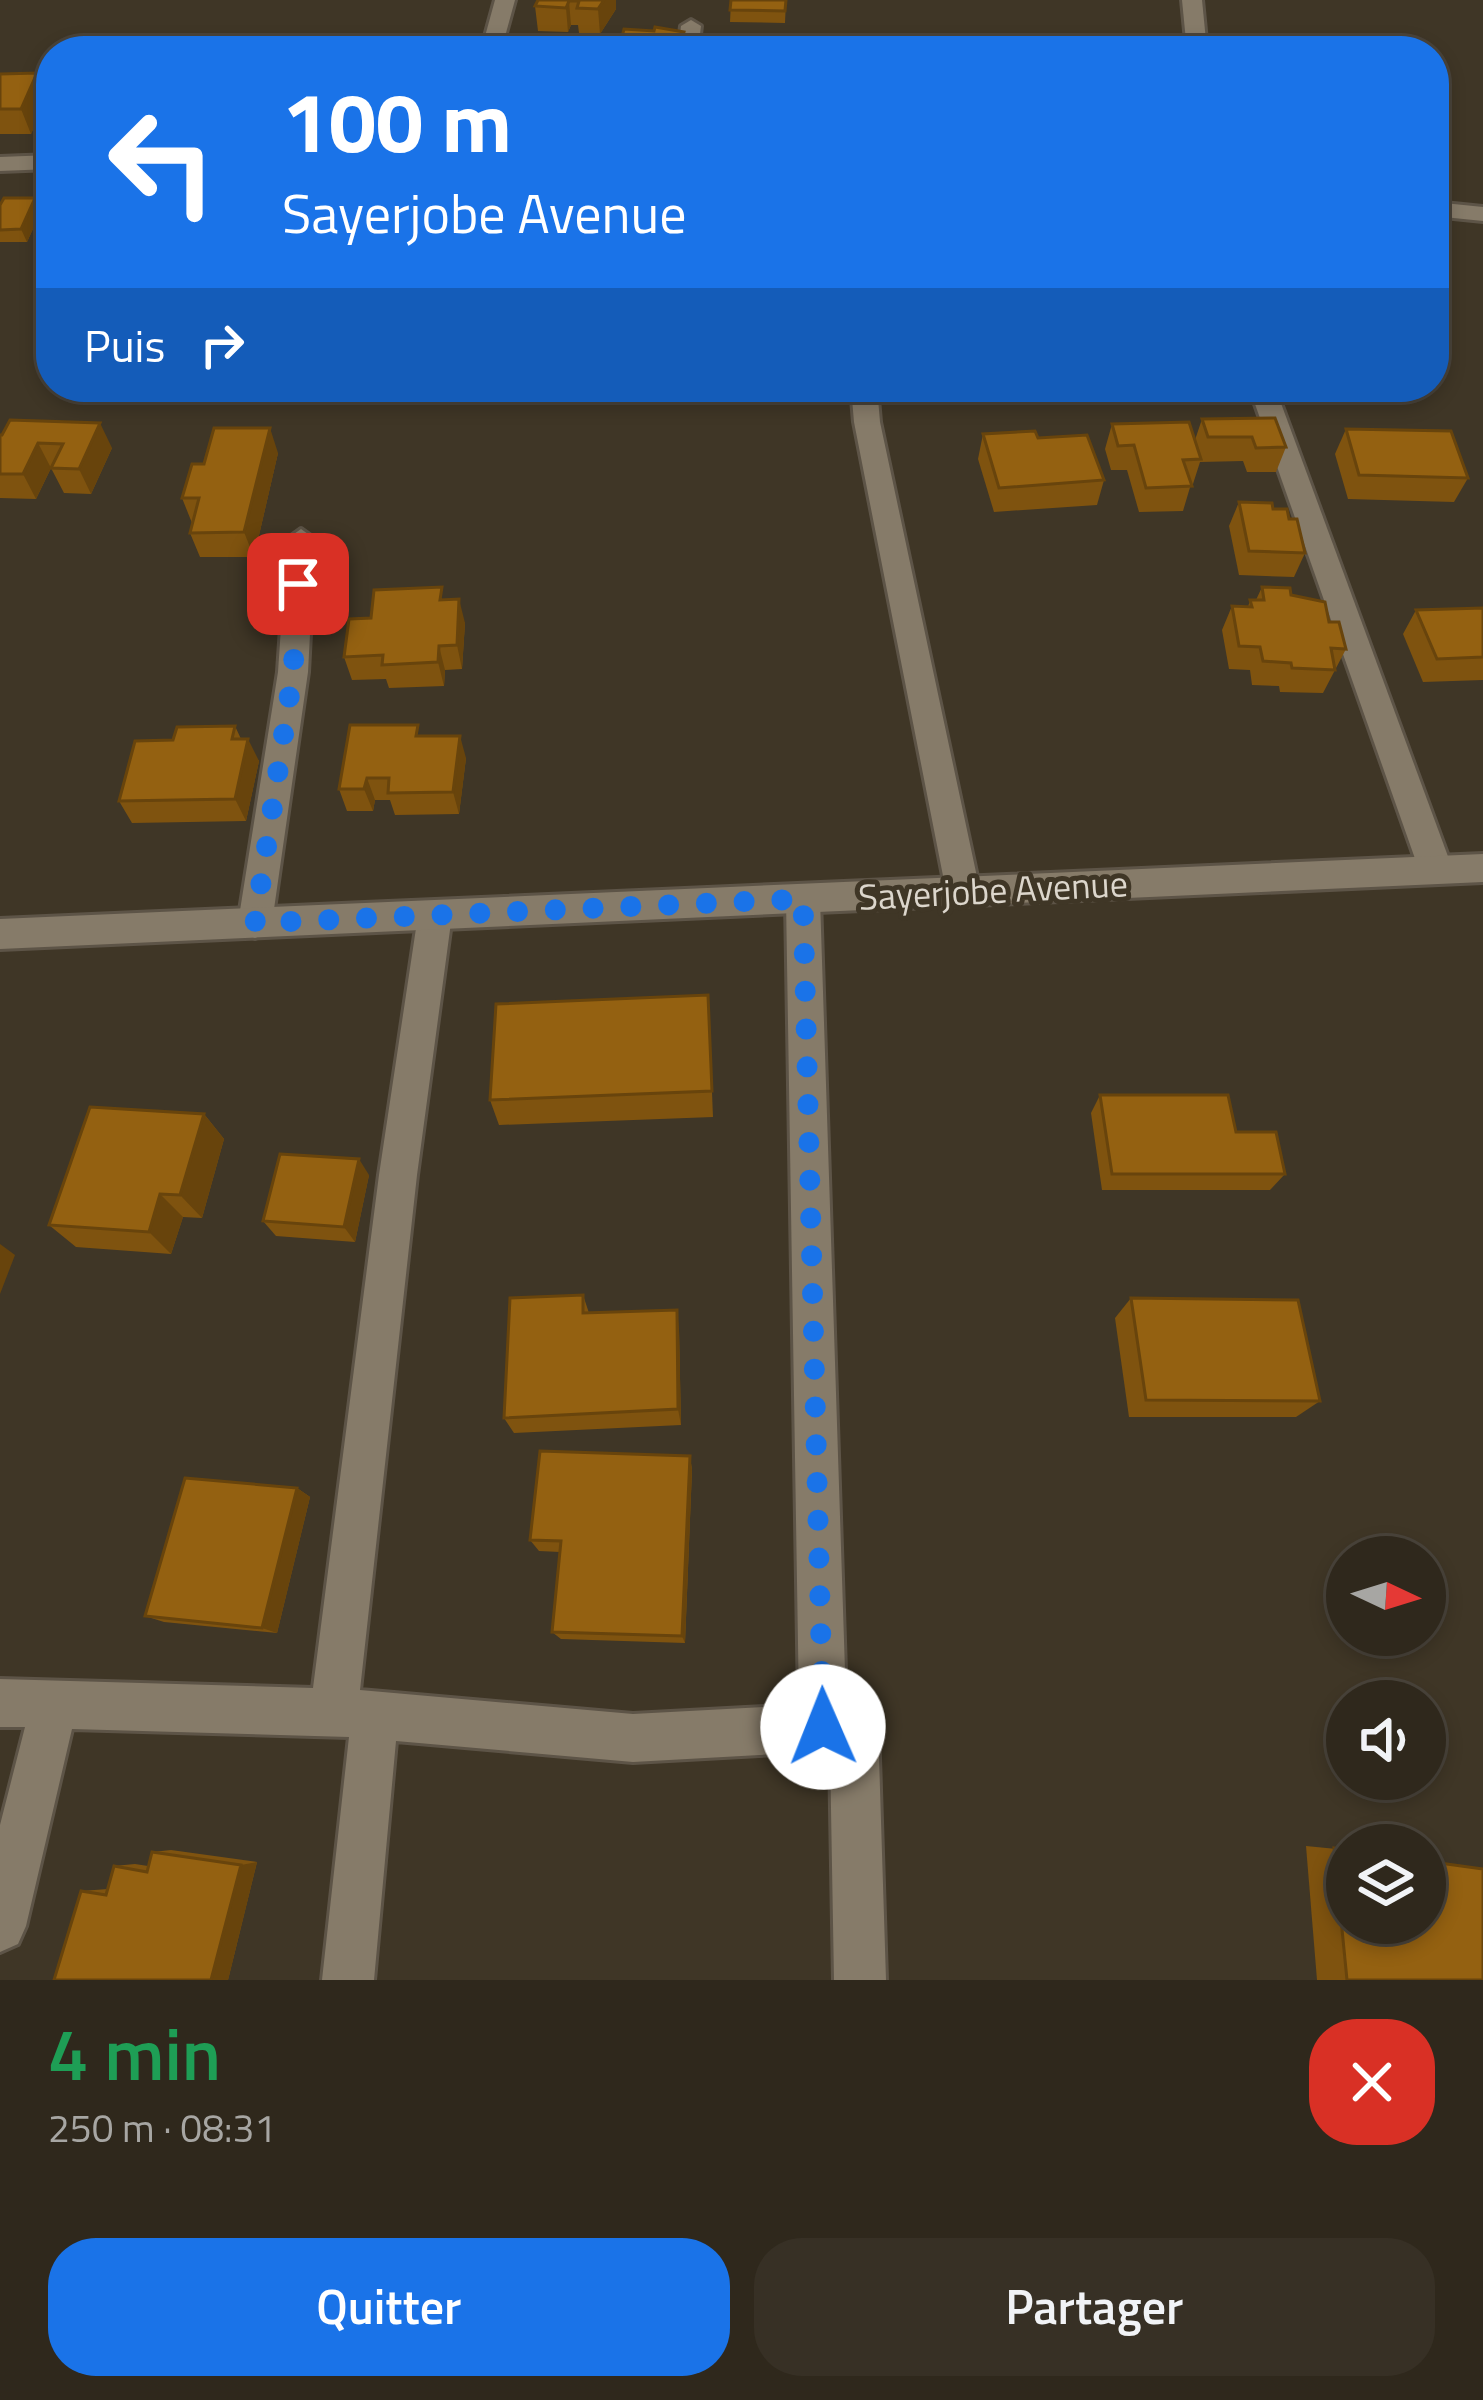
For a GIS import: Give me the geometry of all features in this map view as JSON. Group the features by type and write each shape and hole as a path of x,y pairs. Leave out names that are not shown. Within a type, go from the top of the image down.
{"street":[{"path":"495,36 505,0"},
{"path":"1192,0 1196,36"},
{"path":"690,36 691,26"},
{"path":"0,164 36,163"},
{"path":"1449,211 1483,214"},
{"path":"865,402 963,891"},
{"path":"1267,402 1436,870"},
{"path":"255,923 293,672 301,539"},
{"name":"Sayerjobe Avenue","path":"0,934 1483,868"},
{"path":"803,899 823,1727"},
{"path":"348,1980 355,1713 395,1198 435,915"},
{"path":"0,1703 355,1713 633,1738 854,1726 860,1980"},
{"path":"0,1926 54,1706"}],"building":[{"path":"538,0 604,0 598,9 577,8 579,1 569,1 566,8 535,6"},
{"path":"731,0 786,0 785,11 730,10"},
{"path":"655,27 684,32 683,36 622,36 624,29 654,31"},
{"path":"36,73 21,109 0,109 0,74"},
{"path":"4,198 35,198 21,229 0,230"},
{"path":"1275,418 1286,447 1256,448 1252,437 1208,437 1202,419"},
{"path":"10,420 100,423 79,469 51,468 63,444 38,443 23,474 0,474 0,435"},
{"path":"1189,422 1201,459 1183,460 1192,486 1146,488 1134,445 1118,446 1112,424"},
{"path":"214,428 270,428 244,532 190,533 199,498 182,498 192,464 204,464"},
{"path":"1346,429 1451,431 1468,478 1359,475"},
{"path":"1035,431 1038,438 1087,435 1104,480 999,488 983,434"},
{"path":"1239,502 1272,503 1273,509 1287,509 1289,519 1297,519 1305,553 1249,551"},
{"path":"442,587 440,600 459,599 457,645 439,646 438,662 382,665 383,655 344,657 349,619 371,618 374,590"},
{"path":"1262,587 1290,588 1291,595 1325,602 1329,622 1339,622 1346,649 1331,648 1335,670 1263,661 1260,647 1239,646 1232,606 1252,607 1250,600 1264,600"},
{"path":"1483,608 1483,657 1437,659 1416,610"},
{"path":"350,725 418,725 416,736 460,736 453,792 388,793 389,778 367,778 364,789 339,789"},
{"path":"235,726 232,739 248,739 235,799 119,801 135,741 173,740 177,727"},
{"path":"708,995 712,1091 490,1100 496,1004"},
{"path":"1100,1095 1228,1095 1236,1132 1276,1132 1285,1174 1112,1174"},
{"path":"90,1107 204,1114 180,1195 160,1194 149,1232 49,1225"},
{"path":"280,1154 359,1159 344,1227 263,1221"},
{"path":"583,1295 583,1313 677,1310 678,1409 504,1418 510,1298"},
{"path":"1131,1298 1298,1300 1320,1401 1146,1400"},
{"path":"540,1451 690,1456 682,1636 552,1632 561,1541 530,1540"},
{"path":"185,1478 297,1488 262,1628 145,1616"},
{"path":"152,1852 241,1865 211,1980 54,1980 81,1891 106,1895 114,1866 147,1872"},
{"path":"1446,1864 1483,1869 1483,1980 1347,1980 1343,1944 1446,1944"}],"route":[{"path":"298,584 293,672 255,923 803,899 823,1727"}]}
